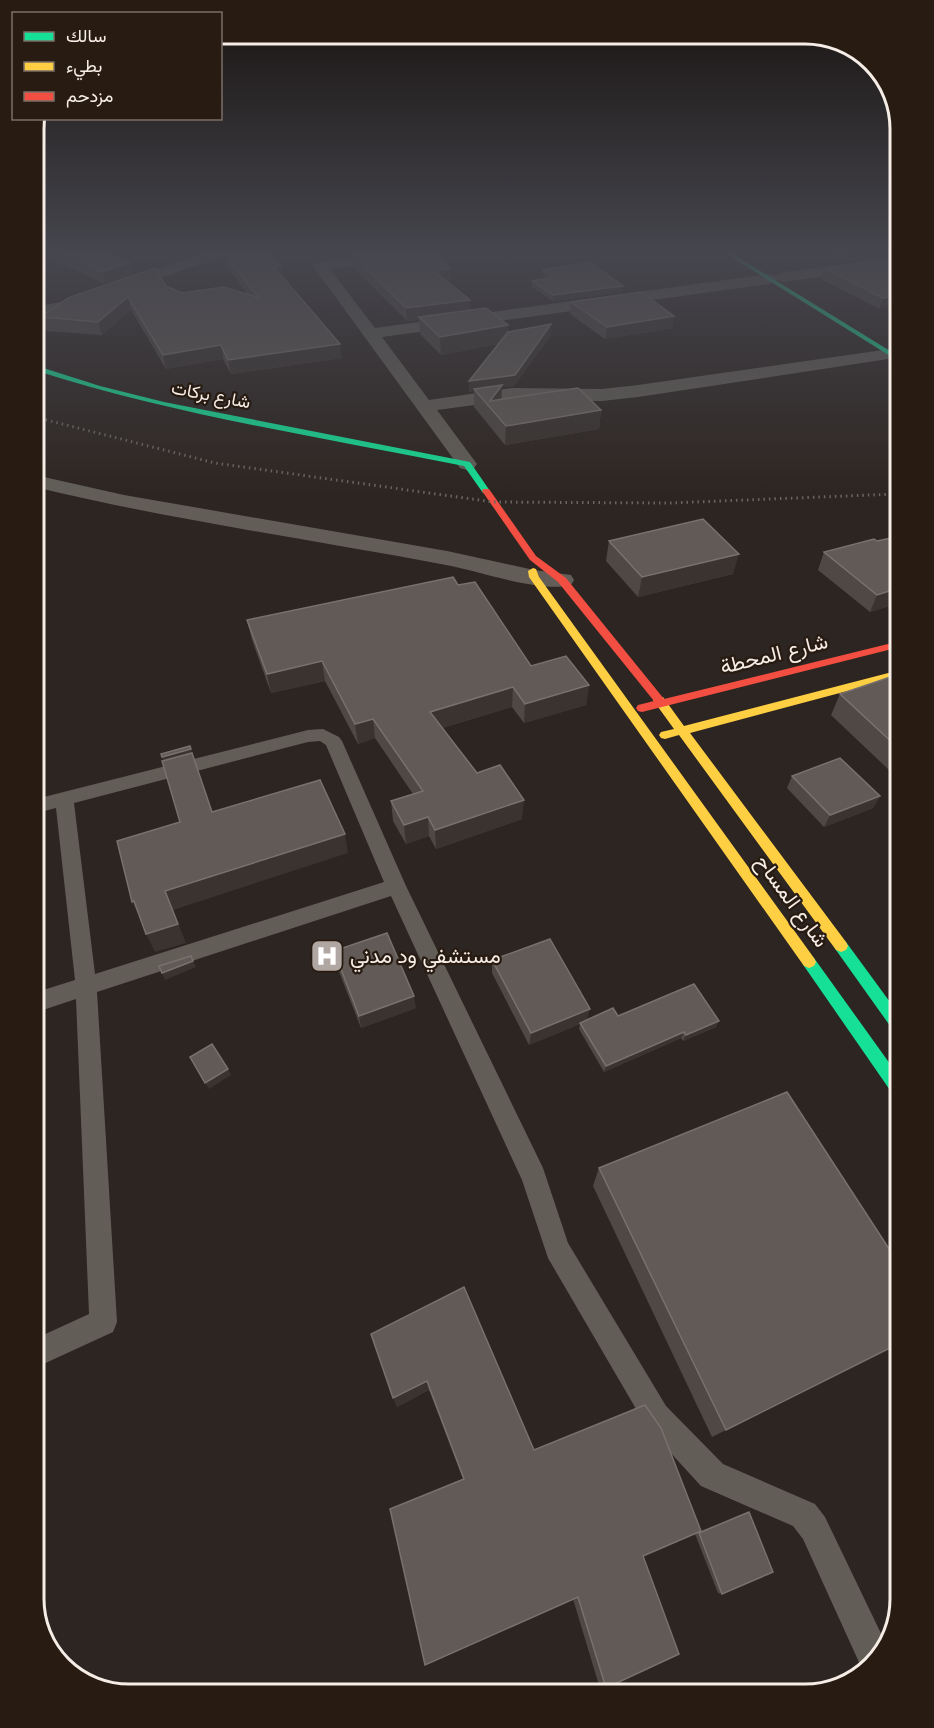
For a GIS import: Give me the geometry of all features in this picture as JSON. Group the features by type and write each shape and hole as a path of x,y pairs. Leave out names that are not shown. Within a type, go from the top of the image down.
{"main road":[{"path":"866,335 890,350"},
{"name":"شارع بركات","path":"44,370 93,387 152,402 350,439 467,464"},
{"name":"شارع بركات","path":"302,417 350,439"},
{"name":"شارع المساح","path":"467,464 533,567 890,1077"},
{"name":"شارع المساح","path":"562,580 683,730 890,1011"},
{"name":"شارع المحطة","path":"632,710 890,646"},
{"path":"652,739 890,677"}],"street":[{"path":"369,335 467,464"},
{"path":"424,406 512,394 602,395 638,392 890,352"},
{"path":"44,483 136,504 447,558 533,567 562,580"}],"lane":[{"path":"44,804 308,736 323,735 333,741 396,886 534,1177 557,1249 656,1416 712,1475 804,1515 814,1528 872,1652"},
{"path":"44,1350 104,1322 86,986 64,798"},
{"path":"44,1000 396,886"}],"building":[{"path":"151,335 332,335 340,344 228,360 221,345 163,355"},
{"path":"506,335 543,335 515,375 469,381"},
{"path":"502,385 490,401 578,388 601,410 506,426 474,389"},
{"path":"703,519 739,554 642,577 609,541"},
{"path":"890,538 890,591 877,595 824,552 874,539 877,541"},
{"path":"453,577 458,585 475,582 531,666 566,656 589,685 525,704 513,687 430,712 477,773 500,765 524,800 435,830 428,817 404,825 391,801 423,791 373,719 355,724 322,661 267,674 247,620"},
{"path":"890,677 890,740 840,694"},
{"path":"190,746 191,749 162,757 161,754"},
{"path":"192,753 212,812 320,780 345,834 165,891 178,924 146,934 134,901 132,902 117,841 180,822 162,761"},
{"path":"840,758 880,796 830,815 792,776"},
{"path":"387,933 414,996 359,1016 334,951"},
{"path":"550,939 590,1009 531,1033 492,960"},
{"path":"191,956 193,961 162,973 159,966"},
{"path":"694,984 719,1021 686,1035 684,1032 606,1066 580,1023 613,1008 618,1016"},
{"path":"212,1044 228,1069 205,1083 190,1057"},
{"path":"787,1092 890,1250 890,1348 726,1430 599,1168"},
{"path":"464,1287 534,1450 645,1405 661,1428 701,1531 643,1556 679,1654 615,1684 605,1684 578,1597 425,1665 390,1509 464,1479 427,1381 393,1398 371,1334"},
{"path":"749,1512 773,1572 722,1594 699,1533"}],"railway":[{"path":"44,419 215,463 493,502 670,503 890,494"}],"traffic: fast":[{"path":"859,335 890,354"},
{"path":"44,370 98,388 164,404 467,464 486,491"},
{"path":"841,946 890,1014"},
{"path":"809,962 890,1077"}],"traffic: slow":[{"path":"533,571 534,577 809,962"},
{"path":"665,735 890,677"},
{"path":"659,700 841,946"}],"traffic: jam":[{"path":"486,491 533,558 562,580 659,700"},
{"path":"642,708 890,646"}],"place":[{"name":"مستشفي ود مدني","path":"327,956"}]}
